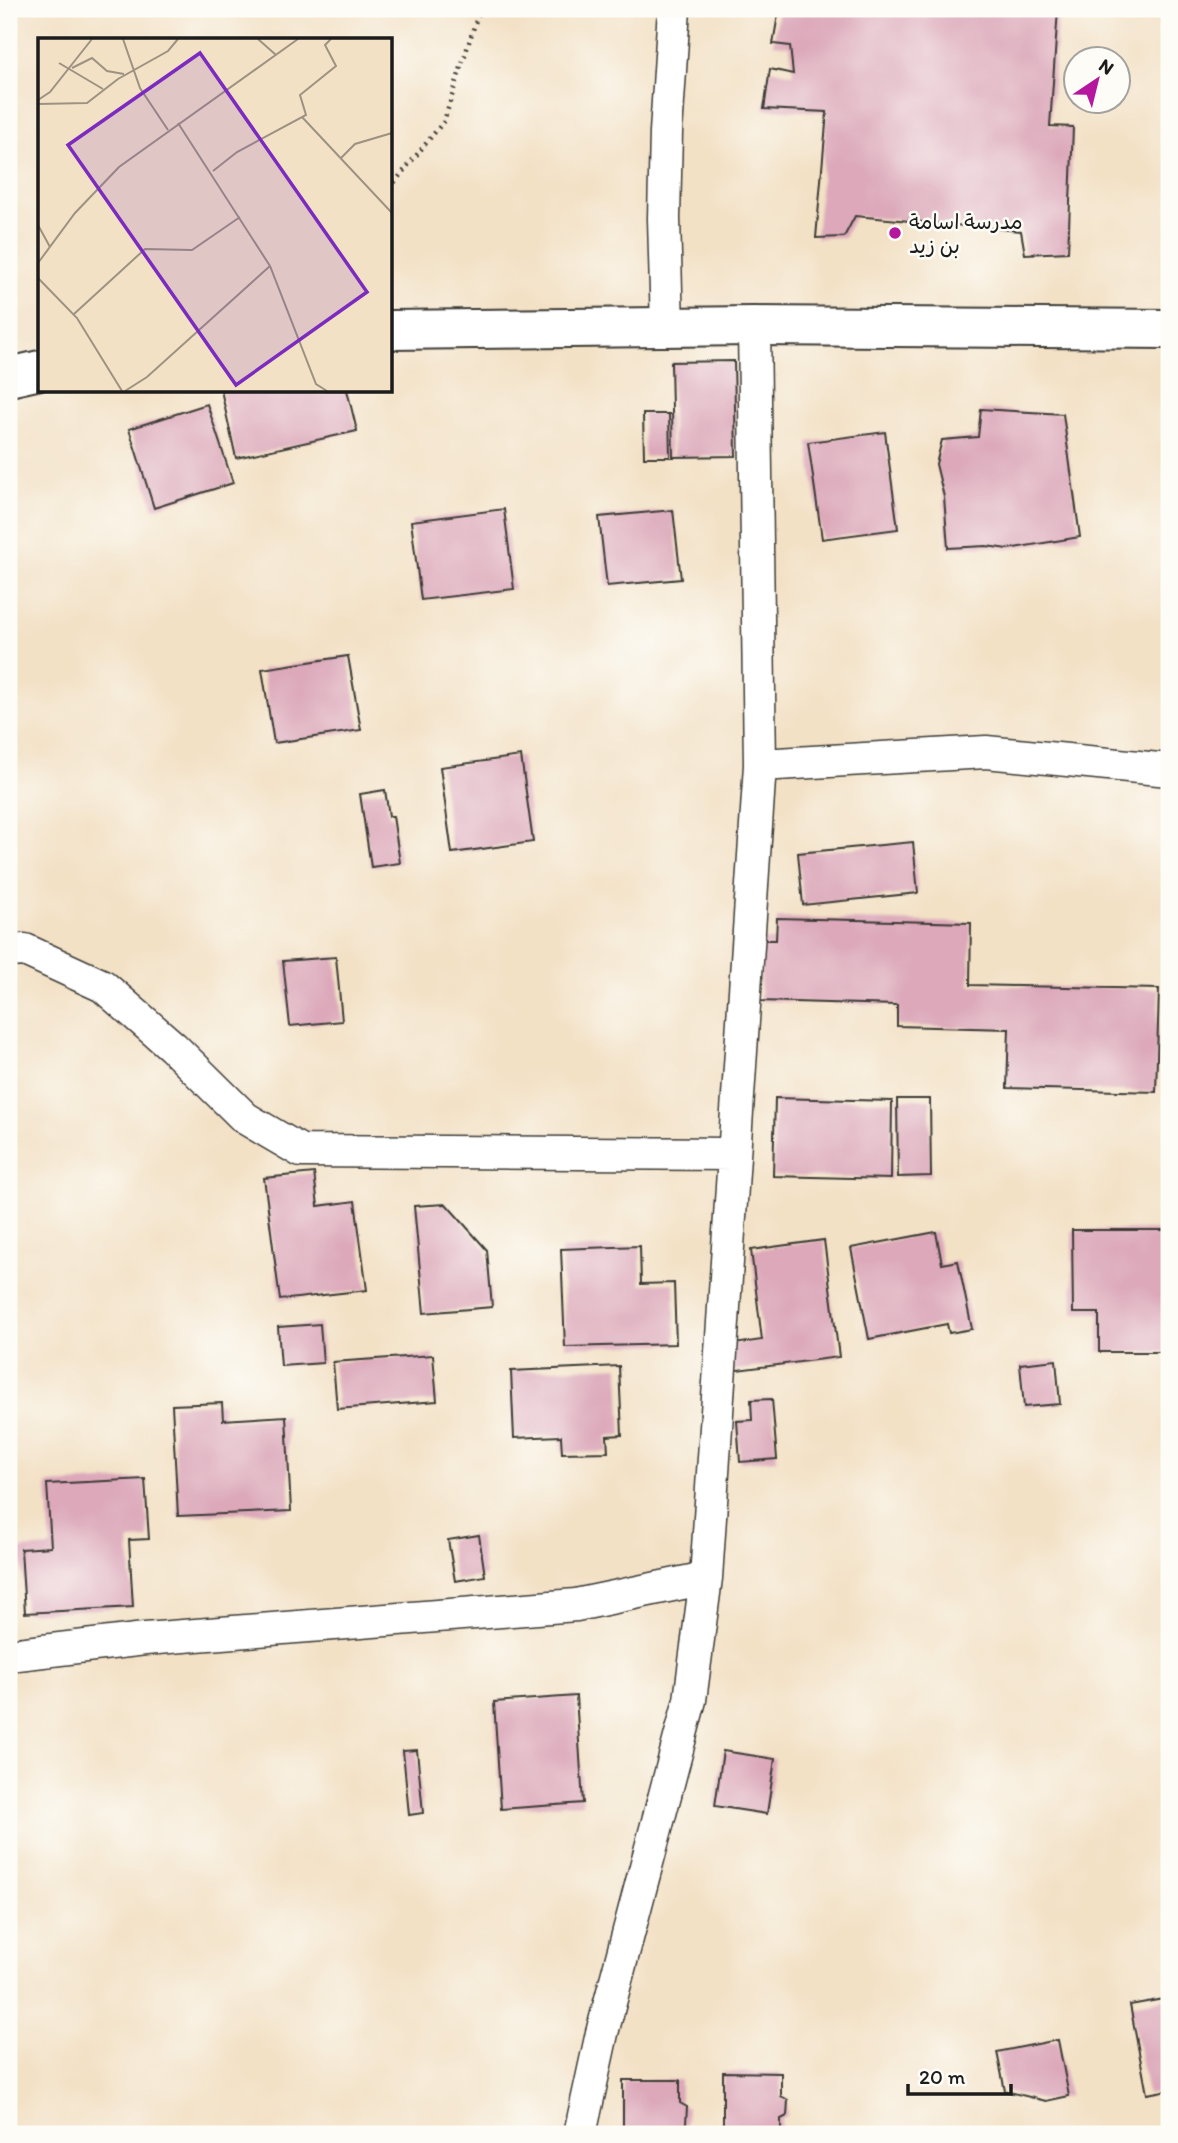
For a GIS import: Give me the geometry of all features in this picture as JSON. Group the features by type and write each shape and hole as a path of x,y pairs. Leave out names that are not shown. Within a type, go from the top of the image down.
{"street":[{"path":"667,328 664,218 666,132 674,9"},
{"path":"580,2134 602,2033 690,1700 706,1578 760,765 754,326"},
{"path":"392,330 754,326 1169,329"},
{"path":"9,377 38,370"},
{"path":"760,765 986,752 1169,770"},
{"path":"9,950 25,950 103,986 173,1048 245,1118 301,1151 734,1154"},
{"path":"9,1655 159,1638 576,1605 706,1578"}],"path":[{"path":"392,186 444,121 481,9"}],"building":[{"path":"779,9 1058,9 1050,126 1073,127 1068,252 1025,254 1021,231 855,216 844,237 816,238 827,112 764,109 770,69 793,74 790,46 773,44"},
{"path":"734,361 736,456 673,457 671,362"},
{"path":"221,392 347,392 357,431 236,458"},
{"path":"207,404 233,483 154,508 129,429"},
{"path":"981,409 1063,414 1080,537 1008,549 986,546 948,548 944,497 936,464 942,440 978,437"},
{"path":"643,414 669,414 670,457 644,457"},
{"path":"885,432 898,529 822,539 808,442"},
{"path":"504,509 514,589 421,600 411,521"},
{"path":"673,510 681,579 607,586 599,517"},
{"path":"348,656 361,730 274,743 262,669"},
{"path":"521,756 533,842 452,853 440,767"},
{"path":"385,790 389,816 393,816 400,863 371,867 360,794"},
{"path":"913,842 918,893 803,905 798,853"},
{"path":"777,918 971,923 970,985 1159,989 1156,1092 1007,1088 1009,1029 897,1026 897,1005 760,1001 761,940 776,940"},
{"path":"336,957 342,1021 290,1026 283,961"},
{"path":"775,1098 892,1101 891,1179 773,1176"},
{"path":"897,1099 930,1099 931,1176 898,1177"},
{"path":"314,1173 318,1206 355,1201 367,1290 280,1300 264,1178"},
{"path":"446,1204 487,1250 492,1307 424,1313 414,1206"},
{"path":"1072,1230 1169,1230 1169,1352 1099,1352 1099,1313 1073,1313"},
{"path":"936,1232 942,1264 958,1261 972,1329 949,1333 947,1324 869,1339 851,1248"},
{"path":"824,1240 839,1357 730,1371 727,1345 762,1340 751,1250"},
{"path":"640,1246 641,1284 674,1283 676,1344 565,1347 561,1249"},
{"path":"320,1324 323,1363 281,1366 278,1327"},
{"path":"433,1355 437,1401 337,1409 333,1362"},
{"path":"1056,1360 1060,1404 1024,1407 1020,1364"},
{"path":"619,1366 622,1435 607,1436 608,1452 562,1453 561,1436 514,1438 511,1371"},
{"path":"772,1399 777,1459 740,1462 737,1421 752,1420 751,1400"},
{"path":"222,1403 223,1420 286,1416 291,1511 178,1516 172,1405"},
{"path":"145,1479 149,1539 129,1540 133,1607 25,1613 21,1549 51,1547 47,1484"},
{"path":"479,1535 485,1576 455,1581 448,1540"},
{"path":"576,1696 583,1803 501,1809 494,1702"},
{"path":"417,1750 423,1813 409,1815 403,1751"},
{"path":"723,1751 775,1759 767,1814 715,1806"},
{"path":"1169,1998 1169,2090 1147,2094 1130,2005"},
{"path":"1058,2040 1069,2096 1046,2101 1005,2091 997,2052"},
{"path":"723,2072 781,2073 781,2096 788,2100 787,2116 781,2119 781,2134 723,2134"},
{"path":"623,2080 680,2080 680,2103 687,2107 686,2124 681,2127 681,2134 623,2134"}],"place":[{"name":"مدرسة اسامة بن زيد","path":"895,233"}]}
